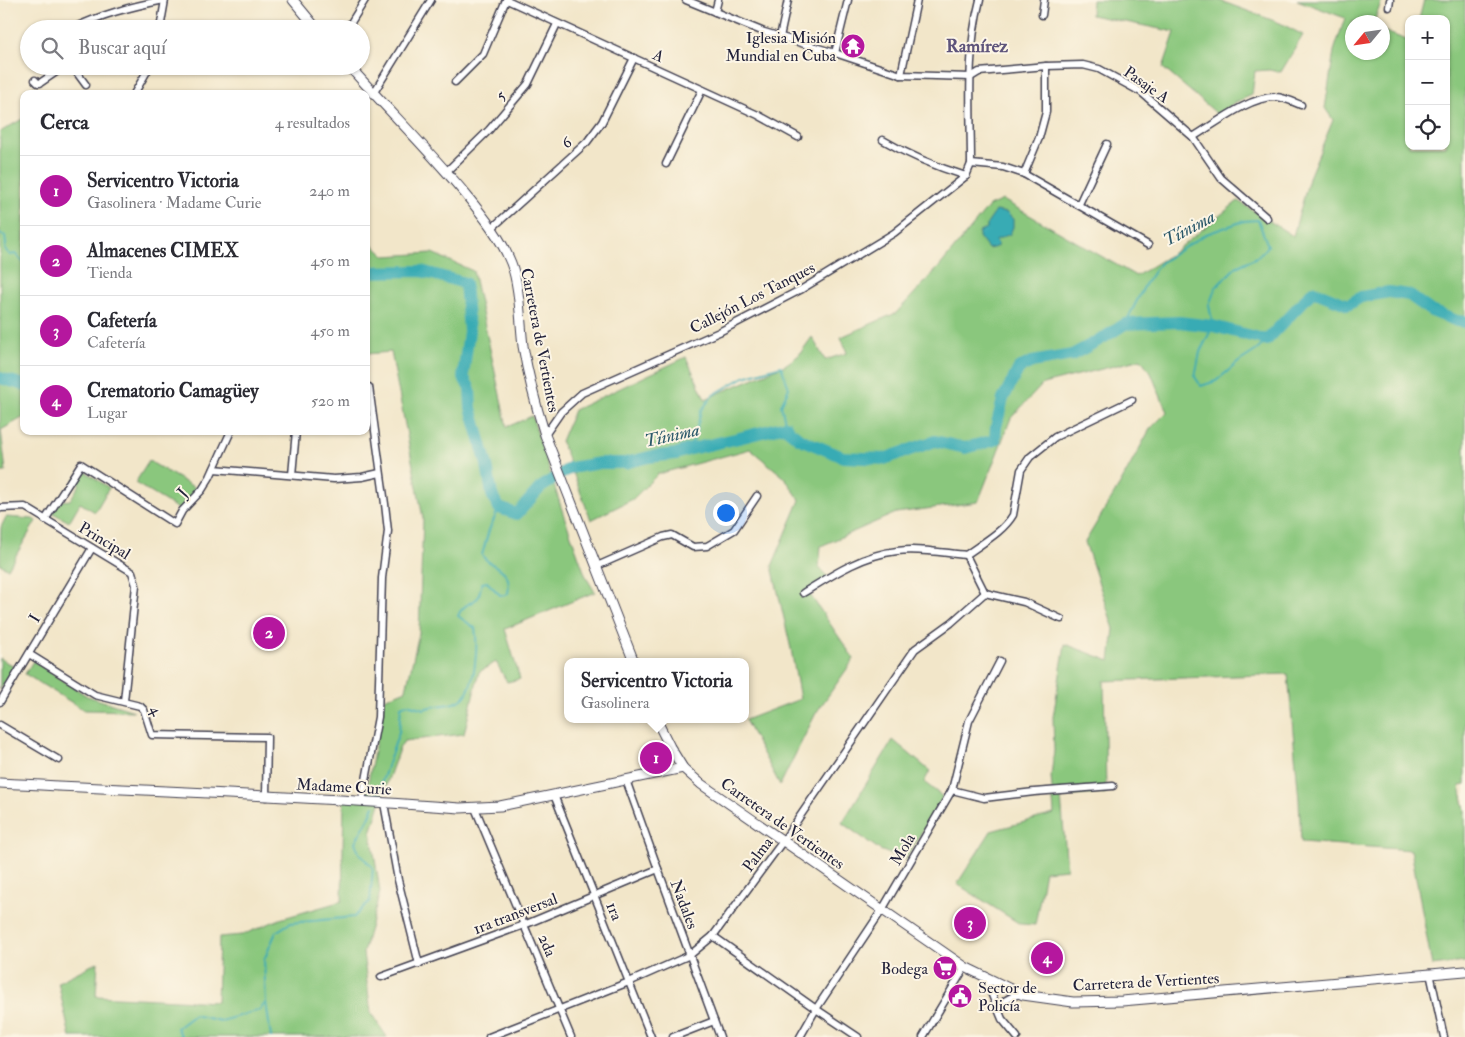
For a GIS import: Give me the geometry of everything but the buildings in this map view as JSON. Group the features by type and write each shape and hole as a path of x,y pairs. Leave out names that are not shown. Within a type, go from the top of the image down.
{"main road":[{"path":"297,2 310,20"},
{"name":"Carretera de Vertientes","path":"357,75 447,171 492,228 511,263 517,289 524,348 536,406 554,460 632,658"},
{"name":"Carretera de Vertientes","path":"658,723 683,768 714,794 964,968 1019,994 1073,1002 1122,1001 1465,971"},
{"name":"Madame Curie","path":"0,783 475,808 500,806 554,796 683,768"}],"street":[{"path":"91,20 130,7 165,0 162,20"},
{"path":"353,20 365,0"},
{"path":"374,94 431,0"},
{"path":"455,82 483,54 506,0"},
{"name":"A","path":"506,0 758,115 798,137"},
{"name":"Pasaje A","path":"686,0 764,32 900,75 971,77 979,72 1046,66 1083,65 1099,69 1141,92 1193,137 1221,178 1267,218"},
{"path":"715,12 718,0"},
{"path":"780,37 788,0"},
{"path":"834,53 848,0"},
{"path":"900,75 918,0"},
{"path":"884,140 934,166 967,175 971,164 972,46 980,0"},
{"path":"1042,15 1044,0"},
{"name":"5","path":"447,171 488,130 528,84 557,24"},
{"name":"6","path":"492,228 587,142 602,122 634,58"},
{"path":"1024,174 1039,138 1046,112 1046,66"},
{"path":"35,80 40,83 52,75"},
{"path":"79,75 86,85"},
{"path":"136,90 145,75"},
{"path":"666,164 702,90"},
{"path":"1193,137 1237,108 1256,101 1276,96 1301,105"},
{"path":"1079,204 1107,144"},
{"path":"971,164 1003,167 1024,174 1148,245"},
{"name":"Callejón Los Tanques","path":"545,435 561,412 582,393 719,332 802,289 894,234 967,175"},
{"path":"370,395 380,474 386,504 388,531 382,578 374,802 398,880 419,964"},
{"path":"803,593 845,567 884,553 910,550 966,554 1009,521 1013,515 1021,470 1030,457 1056,436 1132,400"},
{"path":"229,435 214,469 334,479 380,474"},
{"path":"292,475 296,435"},
{"name":"J","path":"45,520 81,464 175,524 182,511 202,490 214,469"},
{"path":"597,566 663,537 672,535 693,547 707,546 734,530 757,496"},
{"name":"Principal","path":"0,508 25,508 132,572 136,585 124,702"},
{"name":"I","path":"0,702 92,548"},
{"path":"966,554 985,594 1024,602 1060,619"},
{"name":"Palma","path":"489,1037 629,982 690,955 712,936 784,841 915,649 951,623 985,594"},
{"name":"4","path":"29,654 95,695 140,706 144,710 152,735 267,737 266,797"},
{"name":"Mola","path":"800,1037 816,1009 882,910 952,790 969,721 1000,661"},
{"path":"0,725 59,760"},
{"name":"Nadales","path":"626,780 720,1037"},
{"path":"952,790 984,798 1113,786"},
{"name":"1ra","path":"554,796 651,1037"},
{"name":"2da","path":"475,808 571,1037"},
{"name":"1ra transversal","path":"381,978 524,925 658,869"},
{"path":"712,936 858,1037"},
{"path":"923,1037 964,968"},
{"path":"1430,973 1444,1037"},
{"path":"985,978 1002,1019 1017,1037"},
{"path":"1000,1014 1001,1004 1019,994"},
{"path":"673,1037 714,1021"}],"green space":[{"path":"1092,0 1218,0 1280,23 1303,35 1281,72 1269,70 1255,71 1252,95 1234,103 1216,116 1215,112 1163,68 1175,32 1091,15"},
{"path":"1297,0 1382,0 1377,15 1345,15 1345,18"},
{"path":"1424,0 1465,0 1465,785 1460,786 1465,811 1465,962 1432,966 1411,850 1301,842 1288,674 1104,681 1106,793 1061,797 1067,869 1045,871 1035,925 1020,924 957,884 991,831 1054,814 1051,776 1054,751 1053,717 1065,644 1110,661 1114,629 1085,542 1150,429 1167,412 1151,373 1141,359 1043,384 1011,418 978,502 896,513 821,546 819,568 829,578 809,593 854,659 816,713 780,785 747,723 749,723 749,718 800,699 772,566 800,500 784,477 750,449 658,474 633,499 591,520 561,441 574,410 686,357 705,399 785,365 799,355 812,337 825,360 847,353 841,337 896,313 939,267 989,206 1003,200 1136,276 1173,253 1238,201 1293,236 1310,175 1333,120 1325,108 1334,51 1345,18 1345,60 1390,60 1390,34 1405,39 1405,150 1450,150 1450,15 1420,15"},
{"path":"20,120 20,419 1,430 6,472 0,472 0,132"},
{"path":"370,243 385,256 432,253 473,271 507,427 532,416 564,516 586,577 595,592 505,629 520,679 507,682 496,662 479,672 464,734 404,741 399,749 371,833 380,892 363,953 371,1013 387,1037 70,1037 58,982 98,962 96,996 217,1002 219,937 242,935 280,919 342,901 344,800 365,799 384,699 406,690 419,633 423,518 391,352 370,354"},
{"path":"149,461 197,489 180,510 135,483"},
{"path":"85,471 109,488 95,512 80,503 69,522 53,513 60,501 70,500 80,484 74,480 79,473"},
{"path":"6,517 33,519 36,521 8,569 0,564 1,527"},
{"path":"0,658 14,667 0,690"},
{"path":"33,661 87,696 134,711 84,710 25,674"},
{"path":"893,740 930,771 924,782 943,797 905,860 880,850 842,823"}],"water":[{"path":"996,211 1007,213 1013,219 1013,227 1010,234 996,240 998,246 988,249 979,237 979,232 987,229 987,224"}],"waterway":[{"name":"Tíinima","path":"1125,324 1146,283 1160,263 1206,234 1244,221 1258,220 1268,246 1257,257 1236,267 1216,287 1209,305 1213,326 1200,352 1195,377 1201,386 1216,381 1257,350 1267,340"},
{"path":"0,234 5,236 5,249 10,255 16,254 20,258"},
{"name":"Tíinima","path":"370,272 421,271 465,283 469,331 463,376 470,389 471,408 487,465 492,495 499,508 517,514 540,488 570,468 600,463 625,463 649,457 676,454 786,426 800,439 843,457 884,459 935,441 965,448 995,440 996,427 1003,399 1019,368 1032,362 1072,355 1125,324 1179,322 1213,326 1267,340 1313,291 1348,305 1361,297 1389,292 1409,295 1431,311 1457,321 1465,322"},
{"path":"687,450 694,439 701,411 713,395 744,377 781,366 789,388 781,405 786,426"},
{"name":"Tíinima","path":"0,378 20,384"},
{"path":"376,799 399,732 401,707 407,704 424,709 454,703 462,699 467,693 475,665 475,628 458,616 459,613 478,598 482,583 487,582 500,595 508,593 509,584 507,577 482,555 489,530 499,508"},
{"path":"182,1037 177,1028 194,1015 221,1021 260,1010 266,1002 264,960 276,932 290,923 354,917 370,901 373,868 359,853 355,842 374,806"},
{"path":"266,1002 271,1037"}],"place":[{"name":"Iglesia Misión Mundial en Cuba","path":"853,46"},
{"name":"Almacenes CIMEX","path":"269,633"},
{"name":"Servicentro Victoria","path":"656,758"},
{"name":"Cafetería","path":"970,923"},
{"name":"Crematorio Camagüey","path":"1047,958"},
{"name":"Bodega","path":"945,968"},
{"name":"Sector de Policía","path":"960,996"}],"district":[{"name":"Ramírez","path":"977,46"}]}
